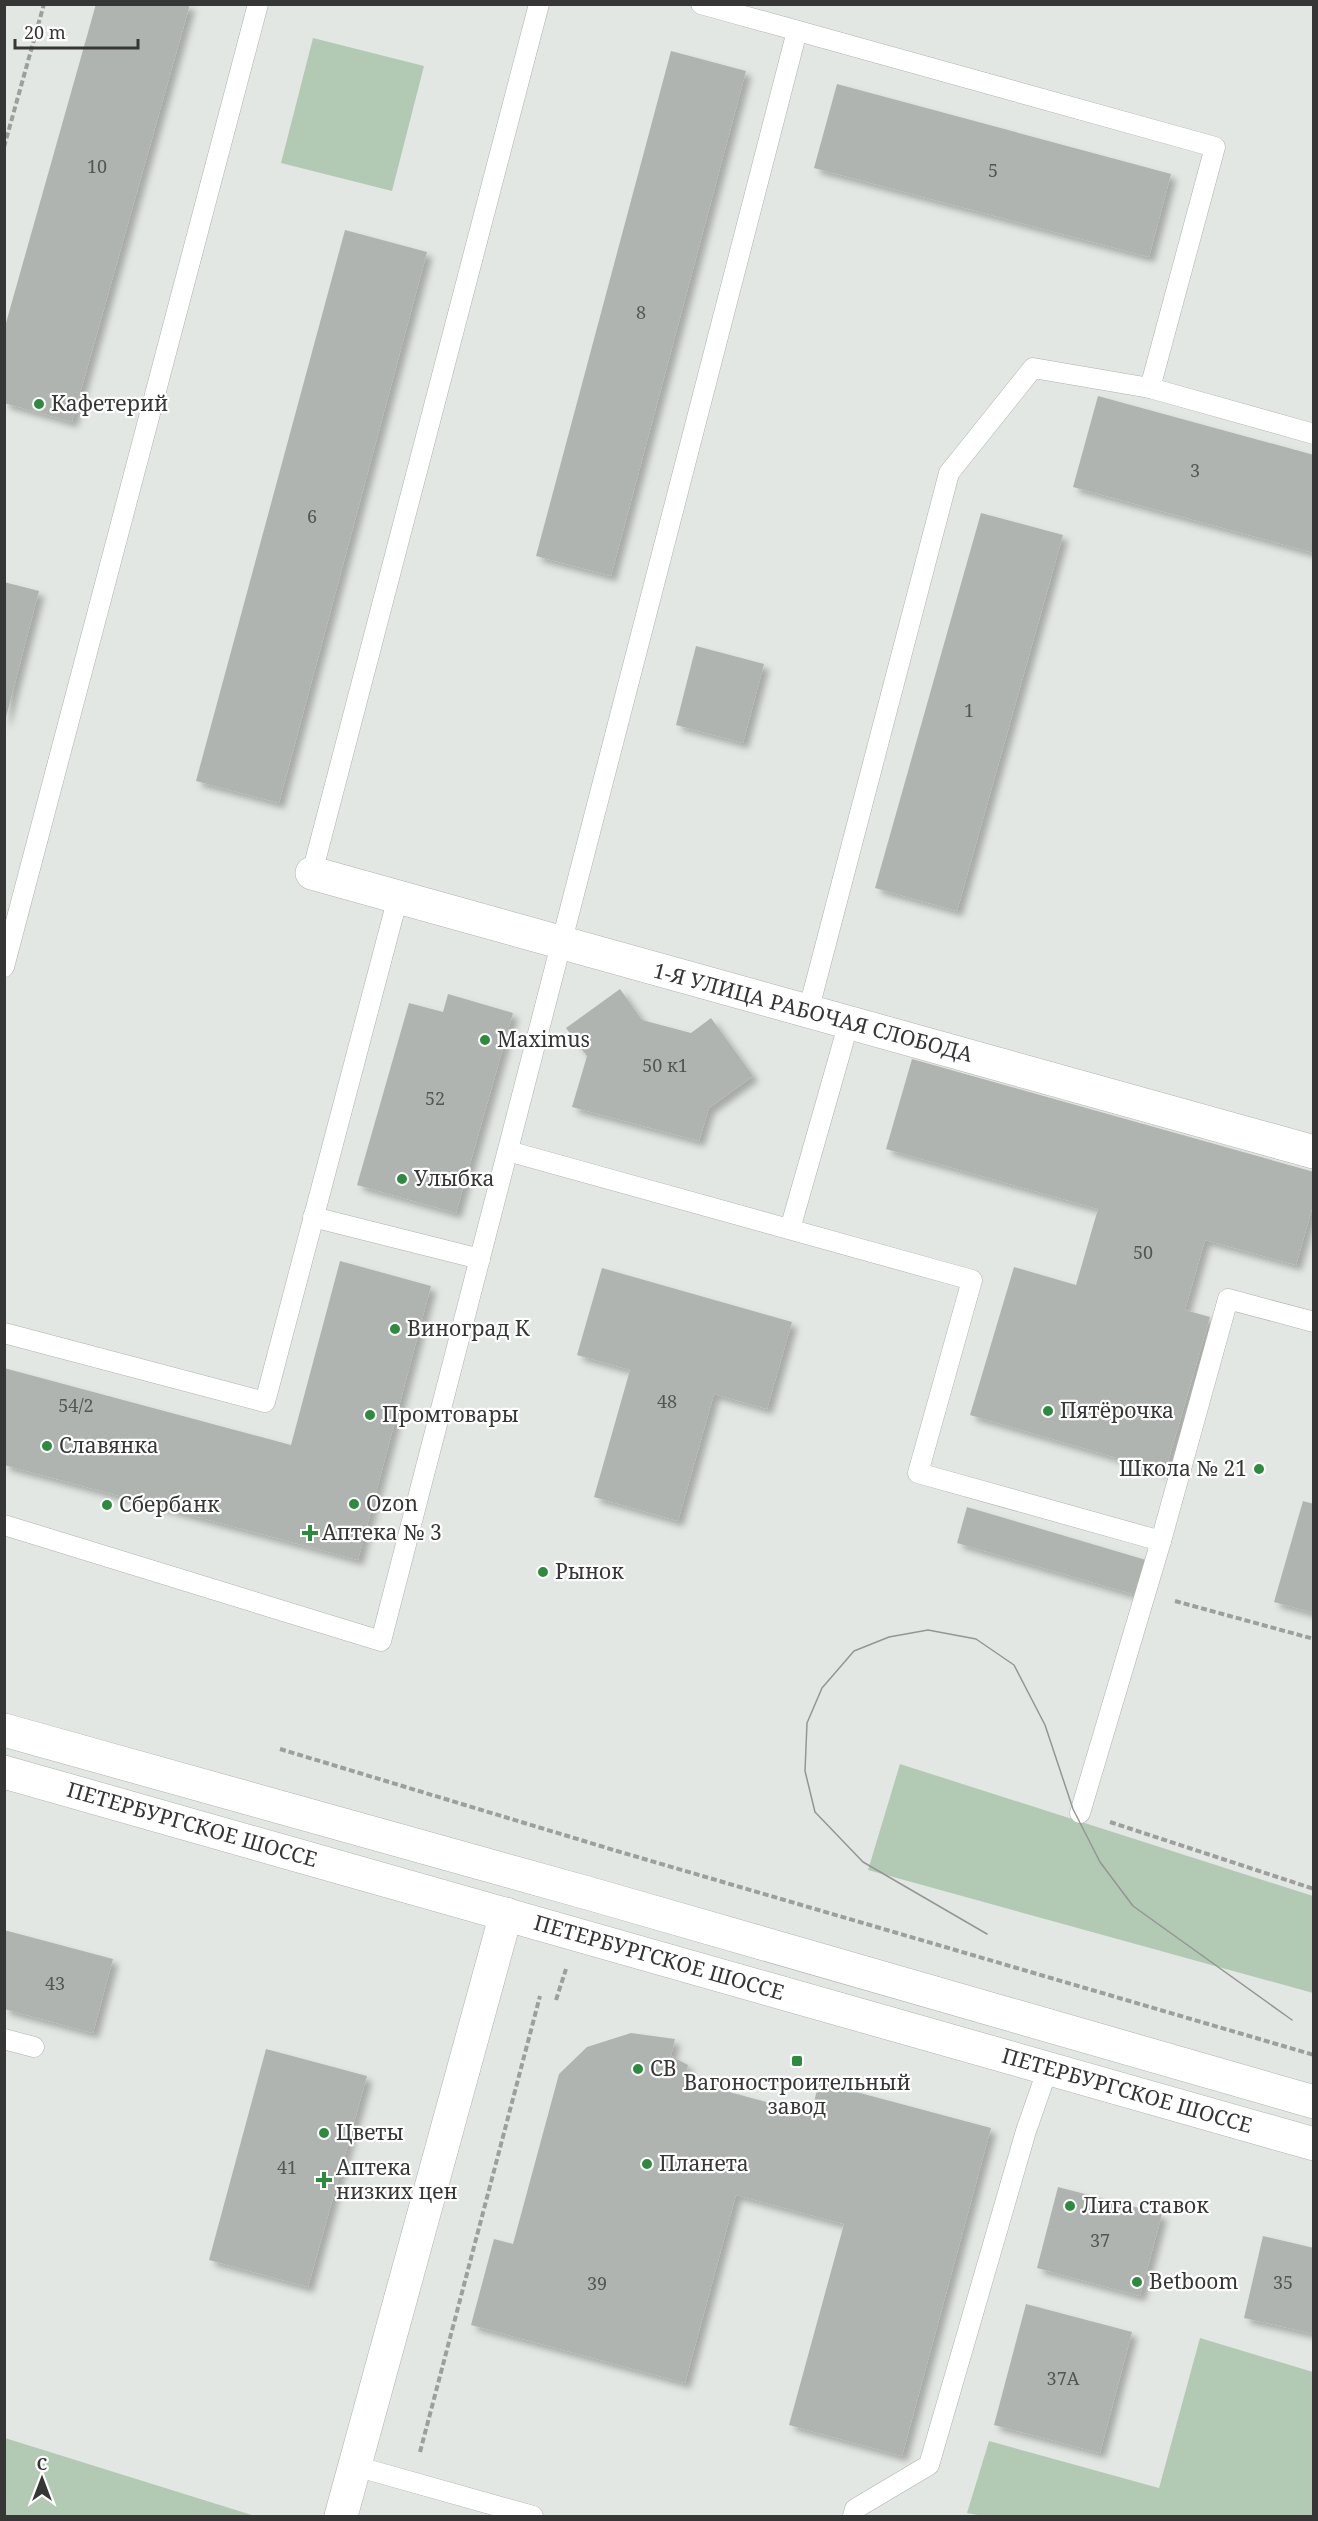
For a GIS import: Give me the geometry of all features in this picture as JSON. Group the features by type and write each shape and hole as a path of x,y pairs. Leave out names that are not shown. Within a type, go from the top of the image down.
{"main road":[{"name":"1-Я УЛИЦА РАБОЧАЯ СЛОБОДА","path":"312,873 1314,1152"},
{"name":"ПЕТЕРБУРГСКОЕ ШОССЕ","path":"4,1730 516,1875 591,1894 1314,2102"},
{"name":"ПЕТЕРБУРГСКОЕ ШОССЕ","path":"4,1772 1314,2144"},
{"path":"342,2517 516,1875"},
{"path":"1048,2068 1059,2029"}],"lane":[{"path":"4,967 258,4"},
{"path":"312,873 539,4"},
{"path":"701,4 1215,147 1150,388"},
{"path":"4,1525 381,1641 797,31"},
{"path":"808,1012 949,473 1033,368 1150,388 1314,435"},
{"path":"4,1333 265,1402 398,897"},
{"path":"790,1229 849,1022"},
{"path":"508,1151 972,1280 918,1473 1161,1541"},
{"path":"313,1217 480,1259"},
{"path":"1080,1813 1147,1591 1228,1299 1314,1322"},
{"path":"4,2039 34,2047"},
{"path":"853,2517 855,2509 929,2465 1026,2131 1048,2068"},
{"path":"355,2466 533,2517"}],"path":[{"path":"4,147 44,4"},
{"path":"1147,1591 1314,1639"},
{"path":"280,1749 628,1854 1314,2055"},
{"path":"1080,1813 1314,1889"},
{"path":"412,2482 540,1996"}],"green space":[{"path":"313,38 424,66 392,191 281,163"},
{"path":"900,1764 1313,1896 1313,1993 868,1870"},
{"path":"1200,2338 1313,2372 1313,2516 983,2516 967,2513 989,2441 1159,2488"},
{"path":"5,2438 255,2516 5,2516"}],"building":[{"path":"96,4 190,4 72,422 4,403 4,330"},
{"path":"671,51 746,71 611,576 536,556"},
{"path":"837,84 1171,174 1149,257 814,168"},
{"path":"345,230 427,252 279,803 196,781"},
{"path":"1098,396 1314,455 1314,553 1073,487"},
{"path":"981,513 1063,535 957,911 875,888"},
{"path":"4,582 39,591 5,721 4,721"},
{"path":"696,646 764,664 743,743 676,725"},
{"path":"620,989 642,1020 691,1033 711,1018 753,1076 709,1108 699,1141 572,1107 587,1056 566,1028"},
{"path":"448,994 513,1013 456,1213 357,1185 409,1003 443,1012"},
{"path":"912,1059 1314,1172 1314,1202 1296,1265 1205,1240 1185,1310 1210,1317 1165,1472 970,1415 1014,1267 1076,1285 1098,1209 886,1149"},
{"path":"340,1261 431,1286 358,1560 4,1465 4,1368 291,1445"},
{"path":"602,1268 792,1322 767,1409 714,1394 678,1521 594,1497 630,1370 577,1355"},
{"path":"1303,1501 1314,1504 1314,1613 1274,1602"},
{"path":"967,1507 1146,1560 1136,1595 957,1543"},
{"path":"4,1930 113,1959 93,2033 4,2009"},
{"path":"631,2033 675,2039 671,2056 688,2065 685,2080 811,2114 819,2082 991,2128 902,2456 789,2425 844,2224 736,2195 685,2383 471,2325 494,2239 513,2244 559,2074 587,2047"},
{"path":"266,2049 367,2076 308,2287 209,2260"},
{"path":"1058,2187 1162,2214 1140,2296 1037,2268"},
{"path":"1263,2236 1314,2248 1314,2334 1244,2318"},
{"path":"1026,2304 1132,2332 1100,2453 994,2425"}],"tram line":[{"path":"987,1934 863,1862 815,1812 805,1771 807,1723 822,1688 854,1651 889,1637 928,1630 976,1639 1014,1665 1045,1725 1073,1809 1100,1862 1133,1906 1292,2020"}],"place":[{"name":"Кафетерий","path":"39,404"},
{"name":"Maximus","path":"485,1040"},
{"name":"Улыбка","path":"402,1179"},
{"name":"Виноград К","path":"395,1329"},
{"name":"Пятёрочка","path":"1048,1411"},
{"name":"Промтовары","path":"370,1415"},
{"name":"Славянка","path":"47,1446"},
{"name":"Школа № 21","path":"1259,1469"},
{"name":"Ozon","path":"354,1504"},
{"name":"Сбербанк","path":"107,1505"},
{"name":"Аптека № 3","path":"310,1533"},
{"name":"Рынок","path":"543,1572"},
{"name":"Вагоностроительный завод","path":"797,2061"},
{"name":"СВ","path":"638,2069"},
{"name":"Цветы","path":"324,2133"},
{"name":"Планета","path":"647,2164"},
{"name":"Аптека низких цен","path":"324,2180"},
{"name":"Лига ставок","path":"1070,2206"},
{"name":"Betboom","path":"1137,2282"}]}
